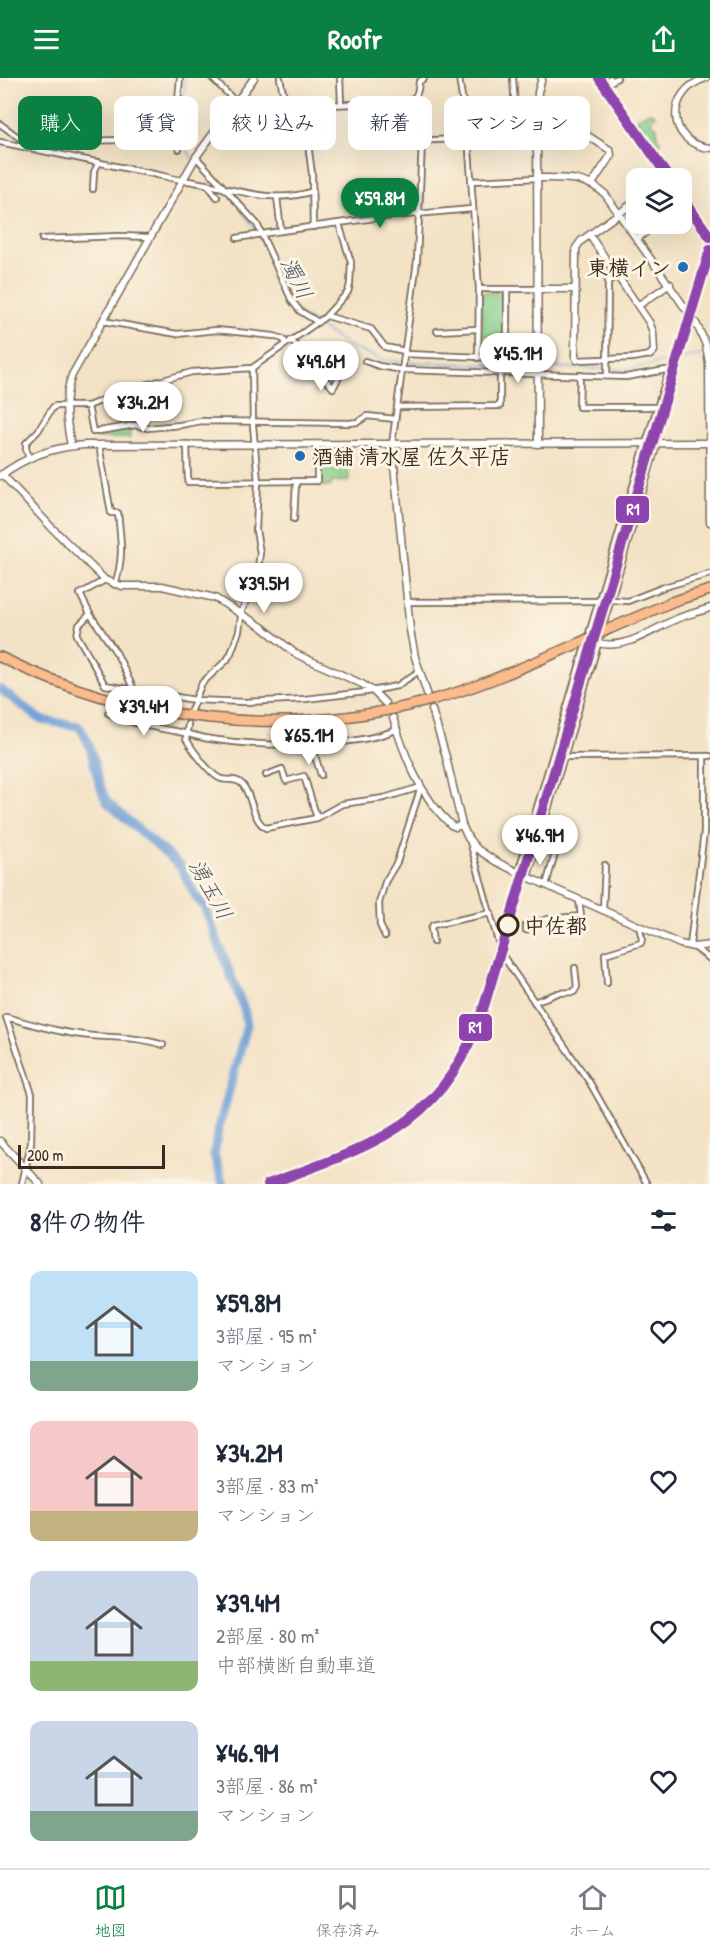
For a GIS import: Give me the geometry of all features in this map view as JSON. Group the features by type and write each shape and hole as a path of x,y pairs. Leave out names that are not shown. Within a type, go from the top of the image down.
{"highway":[{"path":"0,657 77,690 146,709 197,718 285,722 341,718 424,702 503,676 674,601 710,590"}],"street":[{"path":"179,96 180,78"},
{"path":"212,78 230,96"},
{"path":"240,96 254,78"},
{"path":"280,78 284,96"},
{"path":"340,78 341,103"},
{"path":"459,78 462,96"},
{"path":"513,78 514,96"},
{"path":"538,96 542,78"},
{"path":"610,78 612,81 617,78"},
{"path":"708,78 690,84 684,91 678,104 676,119 679,128 690,141 710,148"},
{"path":"414,79 422,79 416,96"},
{"path":"336,103 348,103"},
{"path":"0,124 18,137"},
{"path":"590,137 610,150 611,155 592,184"},
{"path":"71,446 65,406 72,375 194,160 210,138"},
{"path":"0,142 18,145"},
{"path":"43,150 182,182 210,185 268,198 313,191"},
{"path":"309,150 313,191 313,227"},
{"path":"422,150 417,261 392,444 412,643 427,693"},
{"path":"469,150 479,289 478,358"},
{"path":"537,150 538,444"},
{"path":"194,160 254,219 292,301 300,311 317,323"},
{"path":"93,189 94,172 99,162"},
{"path":"471,181 571,178 592,184 606,194 621,213 707,338 710,522"},
{"path":"210,185 218,197"},
{"path":"277,197 281,231"},
{"path":"590,236 639,305 653,332 654,351 650,355 577,360 575,356 576,248 590,236 621,213 626,207"},
{"path":"237,238 382,217 472,209"},
{"path":"29,458 26,443 38,431 53,407 87,406 130,389 192,372 252,368 327,316 348,292 350,284 351,262 339,224"},
{"path":"638,238 643,234"},
{"path":"42,240 119,236 150,237"},
{"path":"607,375 608,280 617,276"},
{"path":"639,305 670,284"},
{"path":"479,289 575,289"},
{"path":"327,316 368,327 376,333 385,347 404,355 507,358 507,289"},
{"path":"103,321 177,334 217,330 274,336 288,342 333,388 349,359"},
{"path":"437,331 478,329"},
{"path":"365,361 379,366 403,369 500,373 537,372 634,376 666,370 668,373 518,872"},
{"path":"191,710 202,683 227,660 231,653 239,631 241,614 256,582 260,561 260,548 255,530 258,482 253,422 252,368"},
{"path":"397,407 500,406 500,373"},
{"path":"580,375 579,407 658,407"},
{"path":"87,406 111,513 118,513 122,556 116,585"},
{"path":"93,432 135,425 148,428 201,421 349,423 358,422 367,416 395,419"},
{"path":"385,703 373,691 304,659 262,627 215,598 162,586 129,587 105,580 1,474 29,458 71,446 710,443"},
{"path":"187,444 188,482 296,482 317,481 317,444"},
{"path":"528,876 657,444"},
{"path":"294,519 296,482"},
{"path":"612,600 628,602 664,587 710,574"},
{"path":"105,580 80,594 90,614 117,654 134,690"},
{"path":"407,602 599,601"},
{"path":"598,643 612,646 710,608"},
{"path":"90,614 79,625 77,635 105,685 195,700 245,702 295,700 397,686 419,671"},
{"path":"432,710 462,825 470,842 499,945 534,1002 590,1083 647,1184"},
{"path":"111,717 212,740 311,743 359,740 396,730"},
{"path":"393,718 412,771 421,787 453,827 462,825"},
{"path":"189,724 188,742 219,778 237,780 242,784 263,826 275,827 317,818 342,804 384,798 421,787"},
{"path":"311,743 318,772"},
{"path":"564,757 707,756 704,832 692,946"},
{"path":"268,772 282,770 286,781 295,781 304,776 317,818"},
{"path":"386,936 380,925 379,903 385,882 397,862 421,787"},
{"path":"470,842 486,856 518,872 680,944 710,945"},
{"path":"538,845 556,850 546,885"},
{"path":"603,910 605,865"},
{"path":"525,918 526,928 548,919 581,916 579,900"},
{"path":"433,942 431,928 433,925 491,913"},
{"path":"607,983 605,954 641,943 639,926"},
{"path":"692,946 710,959"},
{"path":"534,1002 558,993 574,992 577,987 577,972"},
{"path":"22,1184 31,1143 32,1094 6,1017 62,1032 147,1040 163,1045"},
{"path":"0,1141 40,1184"}],"green space":[{"path":"651,112 656,115 651,122 657,127 657,136 661,144 656,148 636,120"},
{"path":"483,292 505,294 505,336 481,336 481,294"},
{"path":"130,427 130,438 97,438 96,433"},
{"path":"348,465 349,481 332,482 331,486 319,486 319,466"}],"waterway":[{"name":"濁川","path":"185,78 181,139 192,158"},
{"name":"濁川","path":"195,162 211,177"},
{"name":"濁川","path":"243,212 258,232"},
{"name":"濁川","path":"260,236 284,291 296,312 351,347 380,359 401,362"},
{"name":"濁川","path":"610,369 633,368 705,354"},
{"name":"濁川","path":"406,362 536,367"},
{"name":"濁川","path":"541,367 605,369"},
{"name":"湧玉川","path":"0,689 41,720 78,726 88,743 102,793 107,802 180,866 196,897 204,906 245,1012 247,1025 217,1135 214,1155 223,1184"}],"transit line":[{"name":"R1","path":"599,78 662,168"},
{"name":"R1","path":"692,212 710,237"},
{"name":"R1","path":"268,1184 343,1156 375,1141 403,1124 428,1104 449,1077 468,1044 485,1003 710,250"}],"place":[{"name":"東横イン","path":"683,267"},
{"name":"酒舗 清水屋 佐久平店","path":"300,456"},
{"name":"中佐都","path":"508,925"}]}
